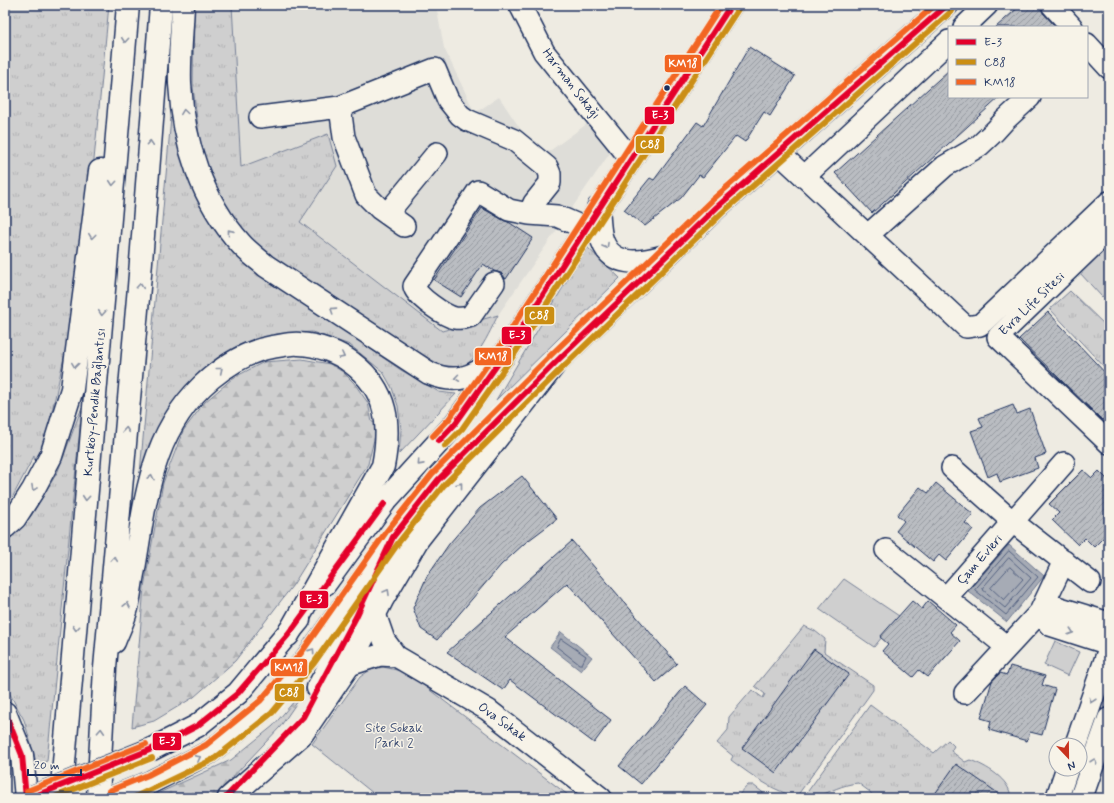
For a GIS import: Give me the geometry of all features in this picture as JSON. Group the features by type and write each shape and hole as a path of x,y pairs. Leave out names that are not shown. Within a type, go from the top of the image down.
{"main road":[{"name":"Kurtköy-Pendik Bağlantısı","path":"61,798 128,5"},
{"path":"98,798 104,668 140,287 161,5"},
{"path":"183,5 180,85 193,159 209,197 222,222 242,246 266,266 429,373 442,379 457,379 477,373 504,355"},
{"path":"30,798 152,749 197,726 238,693 288,635 386,500 455,424 504,355 630,158 731,5"},
{"path":"112,798 151,782 210,752 266,707 307,658 393,538 438,480 665,256 947,5"},
{"path":"5,527 15,518 33,490 51,456 72,389 99,175 122,74"},
{"path":"598,208 601,237 610,254 625,262 644,262 665,256"},
{"path":"104,668 127,608 140,528 154,463 164,439 173,423 200,386 224,366 257,350 298,343 329,350 346,358 361,369 377,389 386,411 388,441 383,466 288,635"},
{"path":"228,798 302,734 349,665 375,614 418,539 558,360"},
{"path":"225,798 303,717 356,617 393,538"},
{"path":"1079,737 1109,650"},
{"path":"5,713 22,755 26,798"},
{"path":"1081,798 1109,719"},
{"path":"1057,798 1064,777"}],"street":[{"name":"Harman Sokağı","path":"520,5 544,52 630,158"},
{"path":"965,26 987,5"},
{"path":"1052,5 1071,26"},
{"path":"804,177 948,42"},
{"path":"1088,46 1109,68"},
{"path":"260,117 340,107 435,69 448,100 460,115 467,120 514,140 546,167 550,174 550,182 534,203 529,214"},
{"path":"868,235 945,166 979,146 1029,98"},
{"path":"340,107 344,137 361,184 372,203 404,226"},
{"path":"779,153 964,326 980,326 1109,202"},
{"path":"387,214 437,154"},
{"path":"494,283 471,316 458,319 450,317 420,296 415,291 414,286 478,191 510,210 529,214 556,216 585,228"},
{"name":"Evra Life Sitesi","path":"1107,437 998,337 1109,230"},
{"name":"Çam Evleri","path":"946,598 1064,464"},
{"path":"952,468 1013,522 1090,582"},
{"path":"886,550 1007,647"},
{"path":"965,693 1040,612 1064,561"},
{"path":"1040,612 1056,607 1109,623"},
{"path":"1040,612 1050,625 1109,644"},
{"name":"Ova Sokak","path":"375,614 384,640 396,656 488,710 601,798"},
{"path":"349,665 380,655 396,656"}],"shaded area":[{"path":"232,5 436,5 444,48 475,113 499,97 540,158 595,118 619,140 498,315 442,331 299,222 337,166 241,167"}],"green space":[{"path":"5,5 109,5 93,170 66,348 49,425 35,466 34,456 13,496 5,504"},
{"path":"194,5 232,5 241,167 328,134 337,166 300,222 442,331 498,315 486,339 468,363 461,368 451,369 433,361 273,260 248,240 213,185 201,150 193,87"},
{"path":"172,106 196,195 213,226 245,263 401,370 439,392 456,394 399,454 401,429 398,406 392,388 383,372 350,345 312,332 277,334 249,342 223,354 199,372 164,417 140,473"},
{"path":"1109,246 1109,290 1102,297 1080,273"},
{"path":"587,247 620,278 496,400"},
{"path":"1070,291 1109,329 1109,372 1050,309"},
{"path":"302,359 330,364 343,372 354,383 368,403 372,422 378,423 368,464 293,585 235,661 194,697 154,721 132,727 144,587 163,483 183,431 205,402 233,378 264,362"},
{"path":"82,407 47,761 37,765 24,720 5,685 5,543 31,516 58,471"},
{"path":"844,579 899,616 874,647 819,609"},
{"path":"804,626 815,631 825,639 824,652 873,685 873,690 797,796 793,798 771,787 731,760 733,756 717,743 728,730 729,717 752,690 763,698 765,694 755,686"},
{"path":"1055,641 1079,652 1068,676 1044,665"},
{"name":"Site Sokak Parkı 2","path":"383,667 406,672 572,798 379,798 312,744 360,677 370,670"},
{"path":"313,679 280,727 213,798 148,798 231,760 273,726"},
{"path":"870,705 934,753 948,740 954,746 951,751 965,762 970,760 990,770 1002,779 1010,791 1011,798 874,798 870,792 858,783 842,787 816,798 803,798"},
{"path":"5,738 14,773 5,778"},
{"path":"748,785 753,785 770,798 736,798"}],"water":[{"path":"1009,545 1044,576 1007,622 968,591"},
{"path":"561,632 592,657 581,671 550,647"}],"building":[{"path":"1021,5 1040,5 1043,13 1055,26 997,26"},
{"path":"749,47 795,76 770,116 764,112 745,142 736,136 703,177 699,175 681,198 645,226 624,210 650,178 654,180 697,122 703,126"},
{"path":"948,71 948,98 999,98 872,213 835,173"},
{"path":"482,208 510,223 533,238 506,279 501,273 494,271 483,264 461,297 434,280"},
{"path":"1048,312 1109,377 1109,414 1102,420 1019,339"},
{"path":"1013,405 1017,414 1030,409 1046,454 1035,458 1038,468 1000,482 997,473 988,477 971,431 983,427 979,418"},
{"path":"1083,470 1092,478 1099,471 1109,481 1109,532 1094,547 1085,538 1078,545 1052,520 1059,513 1049,504"},
{"path":"522,476 557,519 525,543 501,565 437,640 421,629 413,608 427,576 449,544 480,508"},
{"path":"936,483 973,514 965,523 973,529 946,561 939,555 933,562 896,531 904,521 897,515 920,487 928,493"},
{"path":"572,541 677,664 656,682 567,583 505,637 611,720 594,743 510,680 503,690 447,652"},
{"path":"912,601 922,609 928,601 956,625 950,632 960,641 928,677 919,670 913,677 882,651 888,644 880,637"},
{"path":"814,649 849,674 776,773 742,748"},
{"path":"1010,666 1045,676 1042,685 1055,689 1042,735 1030,732 1027,741 989,730 991,721 981,718 992,681 1000,673 1007,675"},
{"path":"685,686 707,705 641,784 619,766"},
{"path":"956,764 1005,798 932,798"}],"transit line":[{"name":"KM18","path":"433,436 449,419 497,351 721,5"},
{"name":"E-3","path":"439,441 455,424 504,355 731,5"},
{"name":"KM18","path":"109,791 148,775 206,745 260,701 301,653 386,532 432,474 552,354 711,201 935,5"},
{"name":"E-3","path":"225,798 303,717 356,617 393,537 438,480 558,360 717,207 947,5"},
{"name":"C88","path":"445,446 462,429 511,359 738,9"},
{"name":"C88","path":"133,798 214,759 272,713 314,663 399,542 444,485 722,213 952,11"},
{"name":"E-3","path":"30,798 152,749 197,726 238,693 288,635 384,504"},
{"name":"E-3","path":"5,713 22,755 26,798"},
{"name":"KM18","path":"27,791 146,744"},
{"name":"C88","path":"52,798 152,758"}]}
